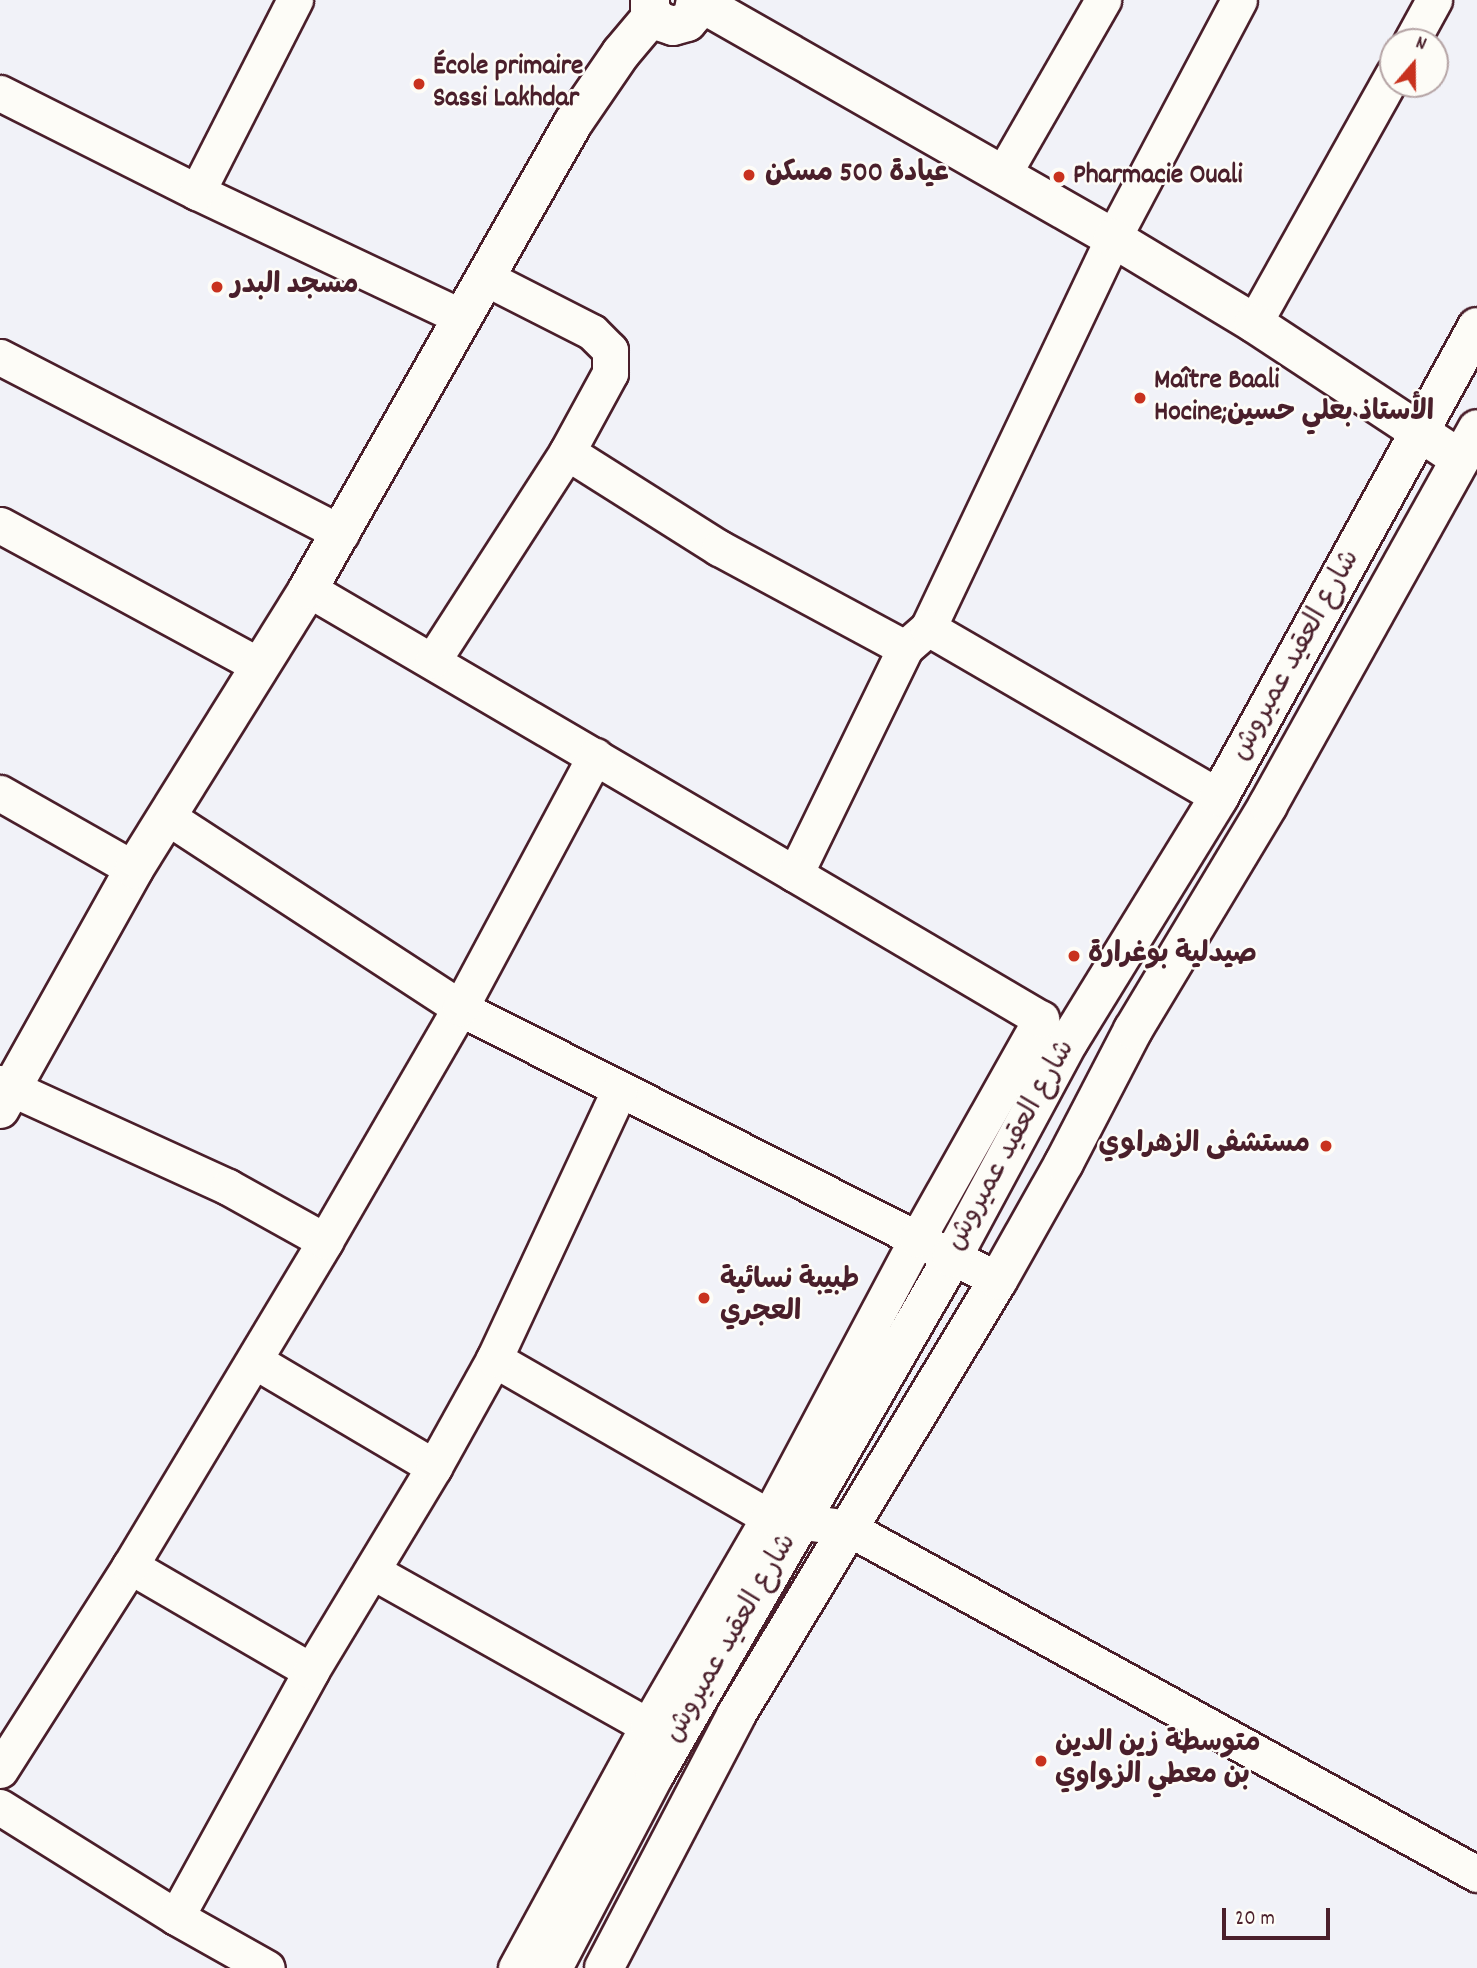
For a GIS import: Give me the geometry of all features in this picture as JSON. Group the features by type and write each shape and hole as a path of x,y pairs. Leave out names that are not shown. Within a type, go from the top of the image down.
{"main road":[{"path":"4,1094 134,869 341,533 573,122 651,8 665,25 680,25 693,15 696,0 1003,174 1254,323 1419,434 1469,444"},
{"name":"شارع العقيد عميروش","path":"553,1968 784,1519 952,1258 1055,1030 1219,797 1477,327"},
{"name":"شارع العقيد عميروش","path":"604,1968 736,1715 998,1280 1064,1163 1133,1030 1268,805 1469,444"}],"street":[{"path":"197,192 295,0"},
{"path":"1003,174 1103,0"},
{"path":"795,874 917,638 1113,239 1239,0"},
{"path":"1419,28 1434,0"},
{"path":"0,93 197,192 461,317"},
{"path":"1254,323 1380,98"},
{"path":"433,660 567,452 610,373 610,350 593,332 484,278"},
{"path":"0,357 341,533"},
{"path":"567,452 719,548 917,638 1219,797"},
{"path":"0,525 260,666"},
{"path":"308,589 433,660 1055,1030 917,1239 784,1519 648,1726 516,1968"},
{"path":"0,1770 130,1566 255,1361 460,1008 595,756"},
{"path":"0,793 134,869"},
{"path":"166,816 460,1008 619,1091 998,1280"},
{"path":"176,1917 311,1671 434,1467 494,1359 619,1091"},
{"path":"4,1094 228,1187 325,1241"},
{"path":"494,1359 784,1519 848,1528 1477,1874"},
{"path":"255,1361 434,1467"},
{"path":"130,1566 311,1671"},
{"path":"372,1571 648,1726"},
{"path":"0,1807 176,1917 267,1968"}],"place":[{"name":"École primaire Sassi Lakhdar","path":"419,84"},
{"name":"عيادة 500 مسكن","path":"749,175"},
{"name":"Pharmacie Ouali","path":"1059,177"},
{"name":"مسجد البدر","path":"217,287"},
{"name":"Maître Baali Hocine;الأستاذ بعلي حسين","path":"1140,398"},
{"name":"صيدلية بوغرارة","path":"1074,956"},
{"name":"مستشفى الزهراوي","path":"1326,1146"},
{"name":"طبيبة نسائية العجري","path":"704,1298"},
{"name":"متوسطة زين الدين بن معطي الزواوي","path":"1041,1761"}]}
